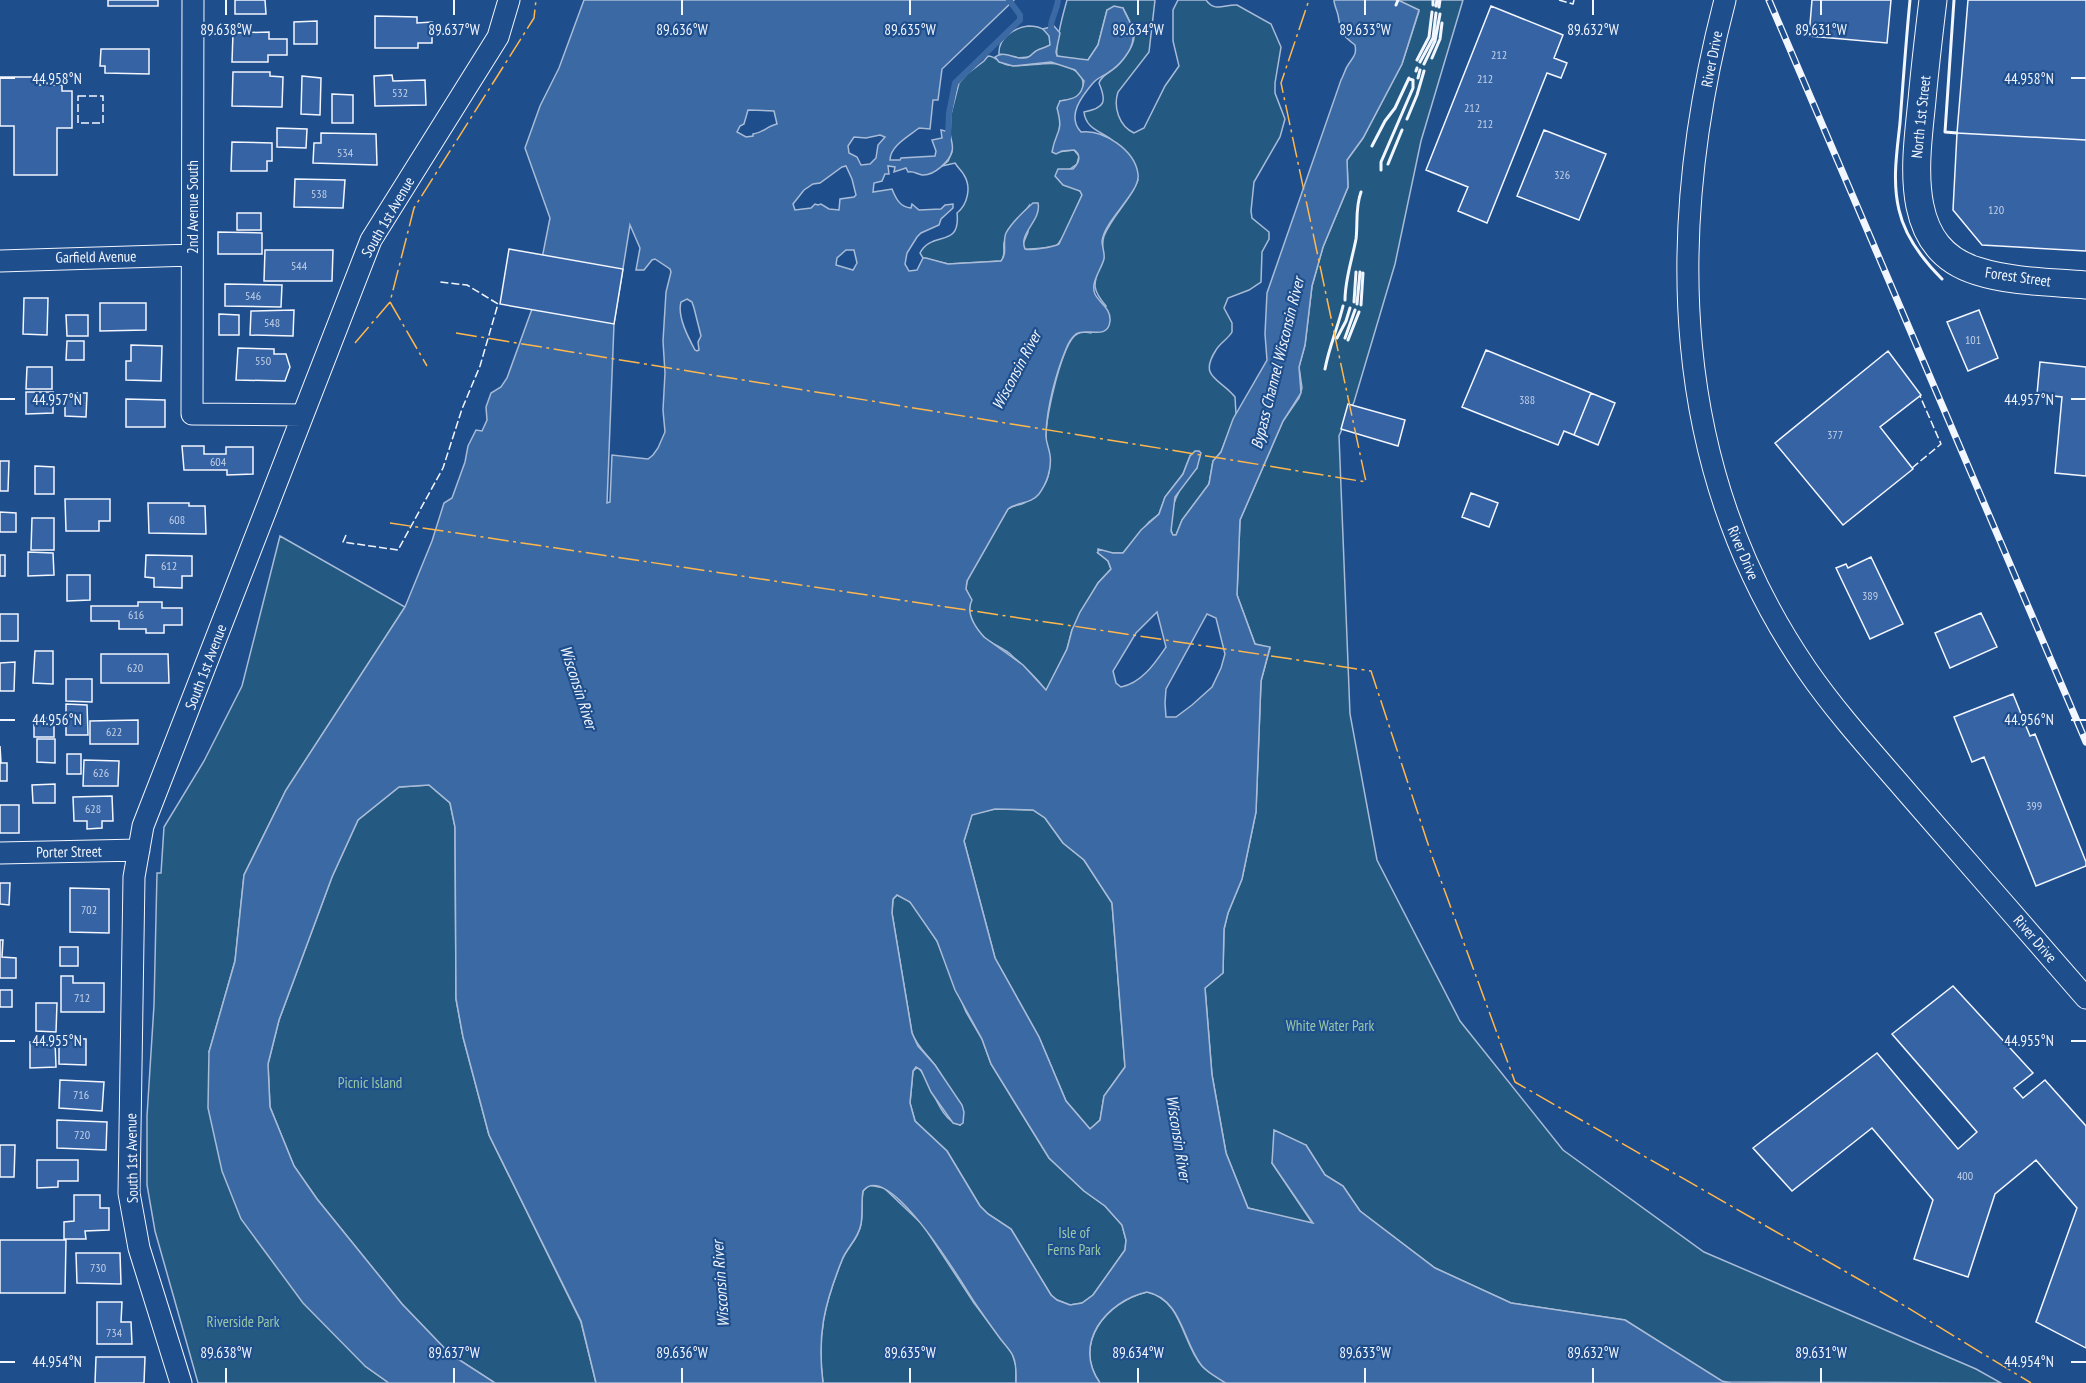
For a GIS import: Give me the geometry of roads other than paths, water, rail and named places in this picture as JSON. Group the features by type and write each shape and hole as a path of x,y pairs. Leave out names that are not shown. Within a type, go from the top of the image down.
{"main road":[{"name":"North 1st Street","path":"1930,231 1918,202 1916,167 1933,0"},
{"name":"Forest Street","path":"1930,231 1936,243 1951,257 1976,271 2086,285"}],"street":[{"name":"2nd Avenue South","path":"193,0 192,414 303,415"},
{"name":"South 1st Avenue","path":"180,1383 139,1248 129,1193 134,877 143,826 371,240 498,37 509,0"},
{"name":"River Drive","path":"1725,0 1708,78 1695,161 1690,227 1688,308 1690,347 1699,408 1714,474 1728,517 1741,551 1770,610 1820,687 1857,734 2086,998"},
{"name":"Garfield Avenue","path":"0,261 192,255"},
{"name":"Porter Street","path":"0,853 139,850"}],"water":[{"name":"Bypass Channel Wisconsin River","path":"584,0 1014,0 942,69 938,100 933,100 930,129 919,128 905,138 893,150 890,160 935,156 936,151 932,140 942,138 941,130 950,132 952,149 948,159 941,167 927,175 908,172 906,168 894,172 895,167 888,166 889,174 885,174 882,181 874,183 873,192 892,189 899,202 907,207 911,208 912,204 919,210 941,209 945,205 953,204 953,208 941,219 939,225 917,237 907,253 905,264 909,271 917,270 923,258 948,264 1001,261 1004,255 1006,233 1033,203 1038,203 1037,215 1025,237 1025,249 1059,244 1082,195 1080,191 1063,185 1055,176 1058,169 1073,169 1079,159 1074,150 1056,154 1052,152 1060,127 1057,108 1060,101 1079,94 1084,81 1075,70 1051,62 1013,66 999,62 995,57 1002,54 1020,58 1028,57 1050,45 1049,36 1043,29 1054,26 1060,33 1057,56 1088,60 1098,45 1107,10 1114,6 1123,8 1133,31 1130,48 1117,66 1096,80 1089,88 1080,100 1075,113 1077,126 1081,132 1099,134 1117,143 1131,157 1138,174 1134,189 1109,224 1102,241 1104,259 1095,281 1094,290 1109,313 1110,321 1105,330 1081,332 1076,334 1069,343 1062,358 1048,412 1046,436 1050,452 1050,470 1047,480 1036,497 1008,509 967,581 966,589 972,600 970,615 984,637 1023,665 1046,690 1067,649 1080,612 1098,583 1111,569 1108,561 1098,553 1098,549 1123,553 1141,530 1159,514 1165,497 1183,474 1190,456 1195,451 1199,451 1201,453 1197,468 1175,497 1171,531 1173,535 1176,535 1182,520 1209,484 1213,461 1221,452 1233,419 1267,360 1265,334 1267,293 1341,80 1355,51 1355,45 1341,30 1334,0 1398,0 1419,10 1402,64 1363,138 1347,160 1348,187 1323,247 1312,286 1305,345 1299,367 1301,393 1283,421 1240,520 1237,595 1255,644 1270,647 1261,681 1256,812 1242,879 1224,929 1223,973 1205,988 1212,1075 1226,1153 1248,1208 1313,1223 1272,1163 1274,1130 1306,1145 1325,1175 1343,1186 1360,1211 1435,1268 1511,1303 1625,1320 1722,1381 1731,1383 1226,1383 1202,1366 1181,1323 1168,1303 1159,1296 1147,1292 1118,1305 1098,1326 1092,1339 1090,1354 1092,1368 1100,1383 1016,1383 1016,1366 1012,1353 981,1312 941,1251 907,1207 890,1192 875,1186 863,1191 860,1230 842,1260 826,1306 821,1350 823,1383 596,1383 581,1321 489,1135 463,1037 456,999 455,827 450,803 429,785 399,787 358,820 332,877 279,1020 268,1064 270,1107 294,1166 317,1199 402,1304 450,1354 495,1383 389,1383 365,1366 303,1303 241,1219 222,1171 208,1108 209,1052 235,961 244,875 286,790 405,607 432,541 444,503 452,498 465,462 468,446 476,430 482,431 487,420 486,407 491,393 501,387 507,378 532,309 550,218 525,148 540,106 559,68","holes":["748,110 774,111 777,124 753,136 746,137 737,132 744,124","880,135 885,137 878,145 876,158 870,164 861,165 857,157 849,153 848,146 854,137 866,138","846,166 856,195 840,199 839,210 829,209 821,204 795,210 793,204 804,190 813,184 820,183","630,225 640,248 636,270 644,270 655,259 671,272 666,292 663,341 665,432 658,448 648,459 612,455 610,502 607,503 614,324","846,250 854,250 857,263 853,270 836,265 837,258","687,299 692,302 701,336 697,351 686,333 681,314 681,302","1157,612 1166,647 1147,672 1129,685 1121,687 1116,683 1113,671 1136,633","1207,614 1216,618 1225,654 1212,687 1176,717 1166,717 1166,689","995,809 1033,810 1045,818 1063,843 1084,860 1112,903 1125,1067 1104,1096 1100,1120 1090,1129 1066,1101 1039,1037 995,958 964,841 972,815","897,895 910,902 937,941 955,990 982,1039 991,1064 1049,1158 1084,1191 1105,1206 1122,1225 1126,1240 1125,1250 1093,1295 1082,1303 1070,1305 1051,1295 1011,1229 980,1206 947,1151 915,1121 910,1103 913,1071 916,1067 921,1070 931,1092 953,1123 960,1125 963,1123 964,1112 962,1105 935,1065 918,1046 912,1033 892,913 893,899"]}],"waterway":[{"name":"Wisconsin River","path":"948,138 949,113 955,83 1020,20 1020,15 1009,0"},
{"name":"Wisconsin River","path":"1052,33 1051,25 1058,0"}],"railway":[{"path":"1769,0 2086,742"}],"park label":[{"name":"White Water Park","path":"1330,1026"},
{"name":"Picnic Island","path":"370,1083"},
{"name":"Isle of Ferns Park","path":"1074,1242"},
{"name":"Riverside Park","path":"243,1322"}]}
